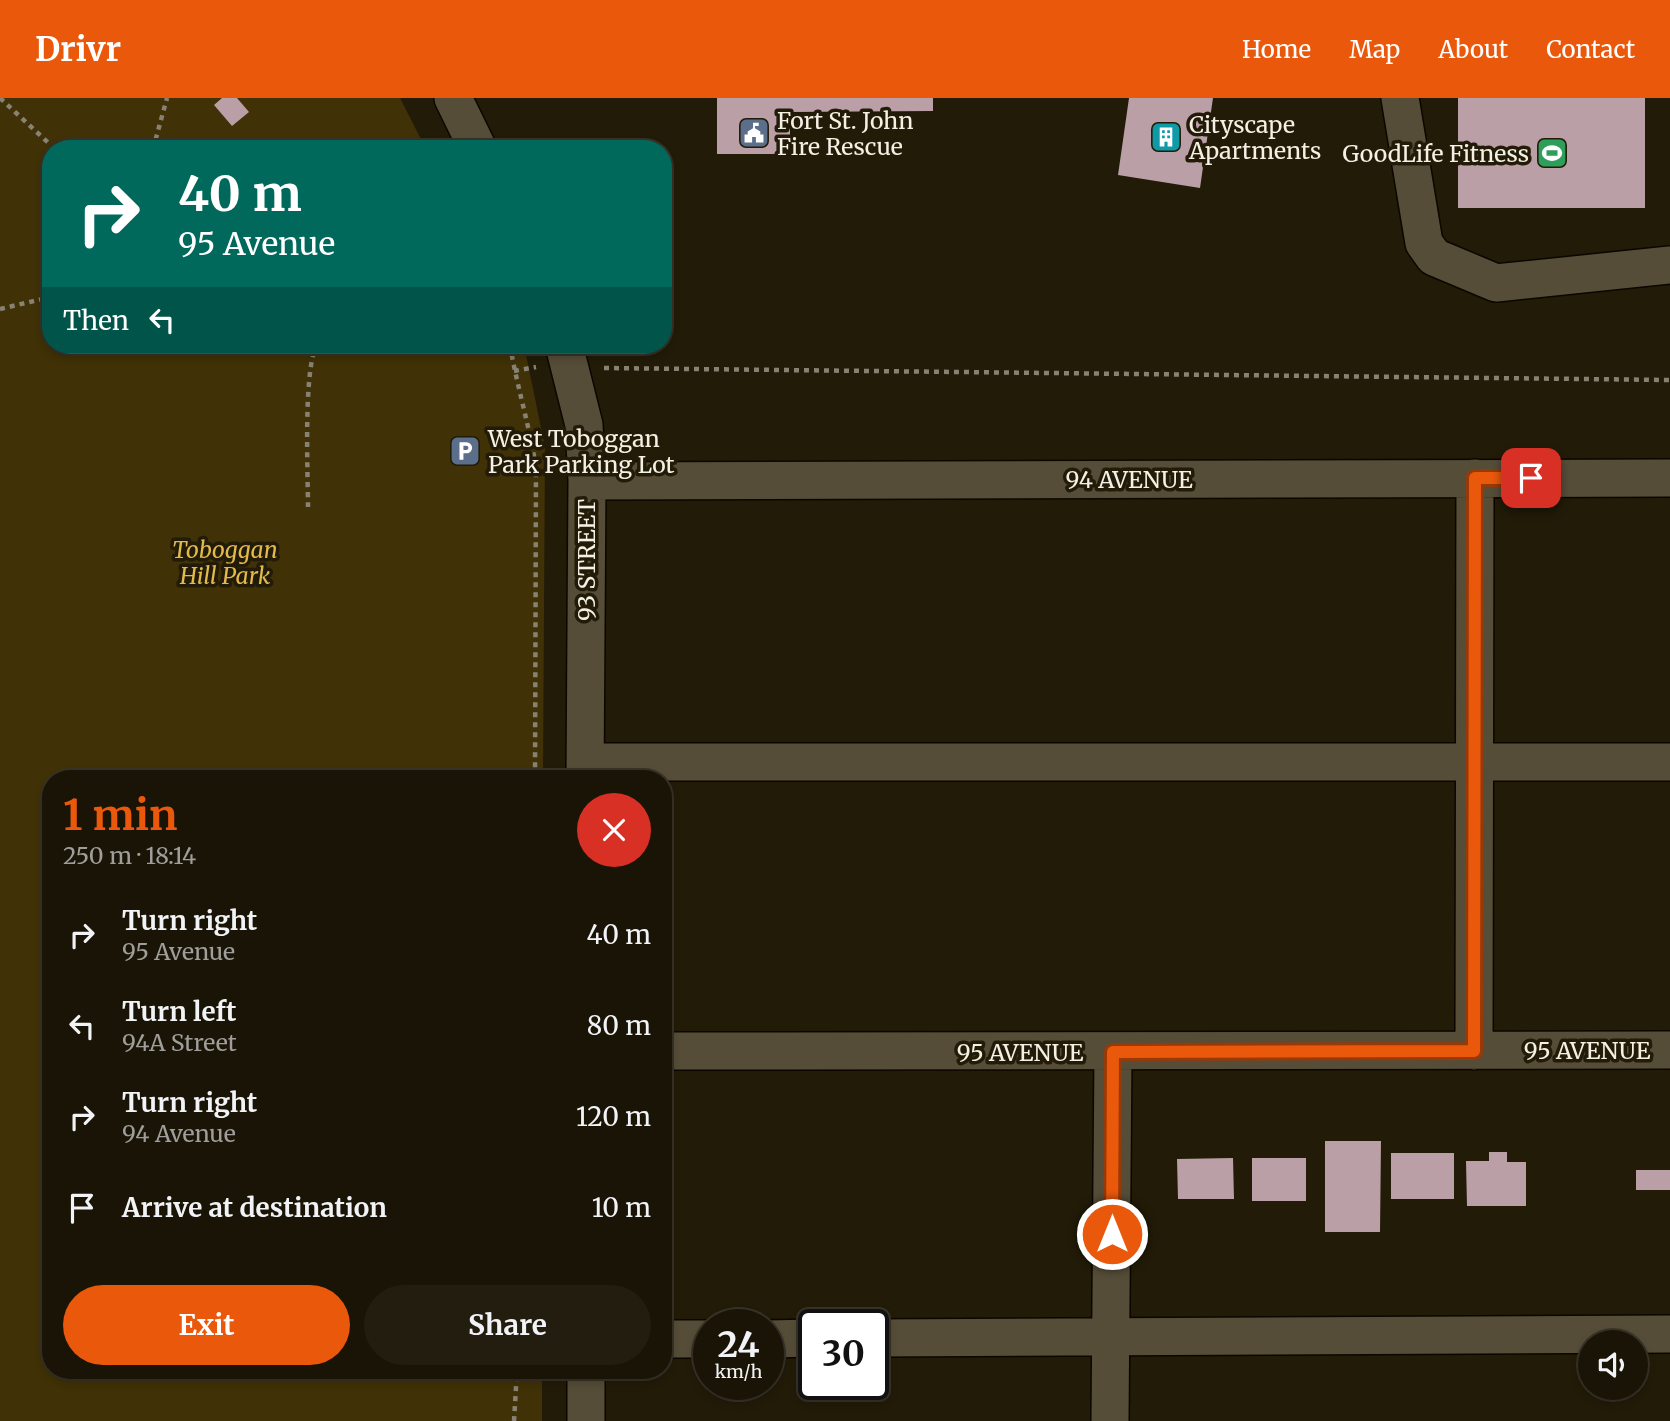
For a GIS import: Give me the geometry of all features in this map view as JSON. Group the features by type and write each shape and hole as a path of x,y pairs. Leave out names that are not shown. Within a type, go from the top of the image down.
{"street":[{"path":"453,98 474,140"},
{"path":"1400,98 1424,243 1434,257 1496,283 1670,265"},
{"name":"93 STREET","path":"556,355 584,425 587,481 585,770"},
{"path":"1474,1051 1477,761 1475,478"},
{"name":"94 AVENUE","path":"587,481 1670,478"},
{"path":"585,770 1477,761 1670,762"},
{"name":"95 AVENUE","path":"672,1051 1670,1050"},
{"path":"1110,1421 1113,1052"},
{"path":"889,1338 1670,1334"},
{"path":"672,1339 693,1339"},
{"path":"586,1379 586,1421"}],"path":[{"path":"1,98 45,140"},
{"path":"155,140 167,98"},
{"path":"0,309 42,299"},
{"path":"308,507 312,354"},
{"path":"511,354 531,430 536,469 535,770"},
{"path":"514,371 556,355"},
{"path":"642,370 1670,380"},
{"path":"514,1421 516,1379"}],"green space":[{"name":"Toboggan Hill Park","path":"0,98 400,98 421,140 42,140 42,354 526,354 545,447 543,770 42,770 42,1379 542,1379 542,1421 0,1421"}],"building":[{"path":"222,98 237,98 249,112 232,126 214,105"},
{"name":"Fort St. John Fire Rescue","path":"717,98 933,98 933,111 790,112 790,154 717,154"},
{"name":"Cityscape Apartments","path":"1129,98 1213,98 1200,188 1118,175"},
{"name":"GoodLife Fitness","path":"1458,98 1645,98 1645,208 1458,208"},
{"path":"1325,1141 1381,1141 1380,1232 1325,1232"},
{"path":"1489,1152 1507,1152 1507,1162 1526,1162 1526,1206 1467,1206 1466,1161 1489,1161"},
{"path":"1391,1153 1454,1153 1454,1199 1391,1199"},
{"path":"1233,1158 1234,1199 1178,1199 1177,1159"},
{"path":"1252,1158 1306,1158 1306,1201 1252,1201"},
{"path":"1636,1170 1670,1170 1670,1190 1636,1190"}],"place":[{"name":"Fort St. John Fire Rescue","path":"754,133"},
{"name":"Cityscape Apartments","path":"1166,137"},
{"name":"GoodLife Fitness","path":"1552,153"},
{"name":"West Toboggan Park Parking Lot","path":"465,451"}],"route":[{"path":"1112,1234 1113,1052 1474,1051 1477,761 1475,478 1531,478"}]}
